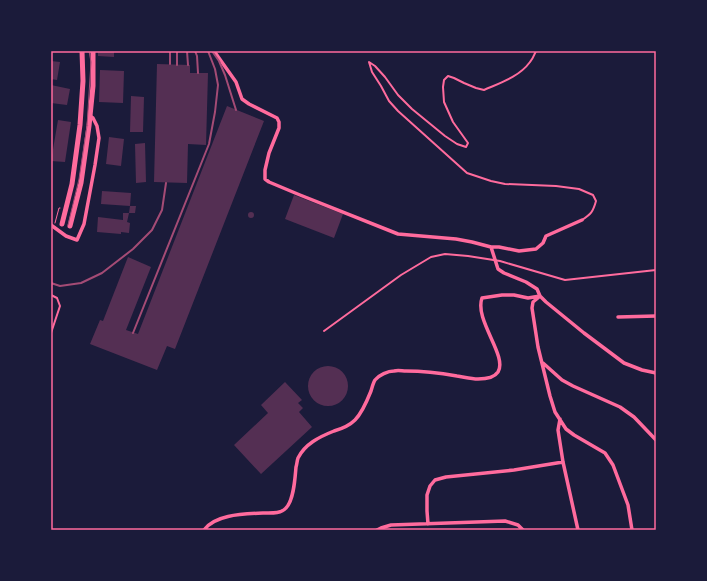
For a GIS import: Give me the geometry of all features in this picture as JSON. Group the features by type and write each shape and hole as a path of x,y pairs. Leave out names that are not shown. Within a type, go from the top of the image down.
{"main road":[{"path":"62,224 72,184 80,125 83,81 82,51"},
{"path":"70,226 81,182 90,116 93,86 93,51"}],"street":[{"path":"214,51 236,82 242,99 277,118 279,122 279,128 269,154 265,170 265,178 269,182 398,234 456,239 491,247 519,251 536,249 543,243 546,236 582,220"},
{"path":"53,226 66,236 77,240 84,224 99,138 97,126 93,118 90,116"},
{"path":"491,247 498,269 526,282 537,289 540,296 546,302 624,363 642,370 656,373"},
{"path":"204,530 213,522 225,518 241,514 279,512 286,508 291,499 298,459 306,447 316,439 345,428 354,421 363,410 374,381 382,374 393,371 419,371 479,379 490,378 498,373 500,363 497,351 488,334 480,302 482,298 502,295 514,295 528,298 540,296"},
{"path":"540,296 533,302 532,308 542,362 555,412 566,429 574,436 605,453 613,465 628,505 632,530"},
{"path":"618,317 656,316"},
{"path":"542,362 567,383 620,407 634,417 656,440"},
{"path":"560,419 558,430 563,462 578,530"},
{"path":"428,524 426,511 427,496 430,486 435,480 446,477 514,470 563,462"},
{"path":"377,530 392,525 505,521 518,525 523,530"}],"lane":[{"path":"536,51 525,69 509,79 484,90 448,76 444,80 444,102 453,122 468,143 466,147 457,144 445,136 412,109 398,95 375,66 369,62 372,72 382,86 389,101 398,111 467,173 505,184 579,189 593,196 596,201 594,209 590,215 582,220"},
{"path":"324,330 401,275 431,257 445,254 500,261 565,280 656,270"},
{"path":"51,295 57,298 60,306 51,333"}],"path":[{"path":"53,226 58,208 63,209"}],"building":[{"path":"98,51 114,51 114,57 98,56"},
{"path":"51,61 60,62 57,80 51,79"},
{"path":"157,64 190,65 190,73 208,73 206,145 188,144 187,183 154,182"},
{"path":"100,70 124,71 123,103 99,102"},
{"path":"51,85 70,89 67,105 51,103"},
{"path":"131,96 144,97 143,132 130,132"},
{"path":"227,106 264,121 175,349 167,346 157,370 90,344 100,320 103,321 128,257 151,267 126,330 138,334"},
{"path":"58,120 71,122 65,162 51,161"},
{"path":"109,137 124,139 121,166 106,164"},
{"path":"145,143 146,182 136,183 135,144"},
{"path":"102,191 131,193 130,206 101,204"},
{"path":"294,195 343,214 334,238 285,219"},
{"path":"130,206 136,206 135,213 129,213"},
{"path":"251,212 254,215 251,218 248,215"},
{"path":"123,213 129,213 127,222 130,223 129,233 121,232 121,234 97,232 98,217 123,220"},
{"path":"332,366 339,369 345,375 348,386 347,394 339,403 332,406 324,406 317,403 309,394 308,382 311,375 320,367"},
{"path":"285,382 302,400 298,403 303,408 299,412 312,427 261,474 234,445 268,413 261,405"}],"tram line":[{"path":"68,225 79,179 87,126 91,62 89,51"}],"railway":[{"path":"170,51 170,64"},
{"path":"177,51 177,65"},
{"path":"187,51 188,65"},
{"path":"195,51 197,56 198,73"},
{"path":"133,333 209,144 218,85 215,69 208,51"},
{"path":"212,51 219,61 225,75 236,110"},
{"path":"51,283 60,286 81,283 102,273 133,249 152,230 162,210 166,183"}]}
